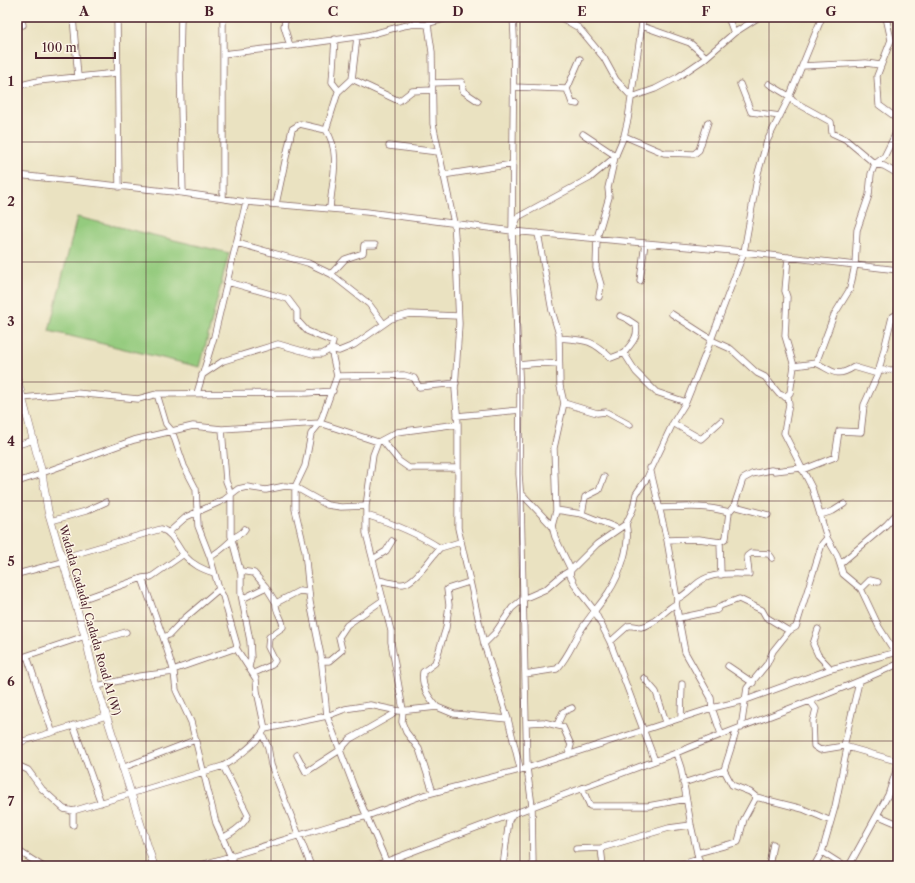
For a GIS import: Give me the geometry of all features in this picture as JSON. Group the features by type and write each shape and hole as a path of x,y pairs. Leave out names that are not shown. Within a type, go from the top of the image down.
{"main road":[{"name":"Wadada Cadada/ Cadada Road A1 (W)","path":"17,378 34,440 51,521 88,644 97,686 154,866"}],"street":[{"path":"22,17 23,24"},
{"path":"73,17 78,77"},
{"path":"117,17 116,73 119,187"},
{"path":"181,17 180,64 183,193"},
{"path":"223,17 223,198"},
{"path":"286,17 284,26 290,46"},
{"path":"414,17 419,24"},
{"path":"223,54 357,37 393,27 419,24 451,17"},
{"path":"513,17 514,87 512,231 520,410 519,474 521,493 527,768 532,806 533,866"},
{"path":"560,17 579,28 604,58 616,80 632,98"},
{"path":"599,298 601,285 596,268 597,238 609,197 608,188 615,157 624,136 632,98 643,17"},
{"path":"728,17 734,33"},
{"path":"632,98 655,89 678,77 706,57 734,33 759,17"},
{"path":"525,674 558,669 566,658 582,629 592,616 594,610 609,592 620,568 628,532 626,524 633,509 636,494 672,423 686,402 711,339 744,252 758,173 768,141 790,97 822,17"},
{"path":"886,17 891,40 877,76 879,105 898,119"},
{"path":"428,22 432,52 433,124 454,223 458,316 456,383 458,424 458,528 484,644 508,719 520,768"},
{"path":"642,26 690,43 706,57"},
{"path":"326,130 328,120 339,91 352,79 357,37"},
{"path":"335,39 332,82 339,91"},
{"path":"577,104 572,103 566,89 580,59"},
{"path":"802,66 866,63 880,65"},
{"path":"17,86 38,81 116,73"},
{"path":"352,79 399,101 412,91 432,90"},
{"path":"432,82 462,82 464,91 478,101"},
{"path":"740,84 751,112 780,116"},
{"path":"769,84 790,97 793,101 831,122 832,132 845,139 875,164 884,166 898,174"},
{"path":"514,87 566,89"},
{"path":"624,136 664,153 694,154 699,150 708,122"},
{"path":"276,204 292,129 300,124 326,130 332,138 336,167 332,178 330,209"},
{"path":"816,363 834,316 850,289 855,265 857,230 869,195 869,182 875,164 884,156 898,129"},
{"path":"583,134 615,157"},
{"path":"389,146 438,152"},
{"path":"512,231 518,217 590,178 615,157"},
{"path":"443,175 513,164"},
{"path":"17,175 183,193 246,202 330,209 454,223 512,231 744,252 898,270"},
{"path":"196,392 228,282 246,202"},
{"path":"538,233 552,311 559,338 560,386 564,403 554,448 556,510 552,526"},
{"path":"237,243 308,263 331,274 368,304 384,324"},
{"path":"640,281 646,243"},
{"path":"331,274 345,259 363,253 364,245 375,245"},
{"path":"785,398 790,393 794,366 786,336 787,297 785,291 788,257"},
{"path":"228,282 288,299 297,311 297,320 307,331 333,342 331,349 337,376 333,391 320,423 311,434 305,466 295,487 296,509 305,550 309,592 321,661 327,716 386,861"},
{"path":"667,540 699,539 720,542 726,538 729,512 734,506 743,480 752,474 802,469 835,457 839,431 861,432 864,405 878,372 892,317 897,314 898,309"},
{"path":"202,375 223,361 278,344 313,354 322,354 331,349 339,351 354,345 391,319 409,314 458,316"},
{"path":"198,866 367,816 433,792 520,768 527,768 666,722 712,708 746,700 831,669 897,654 879,627 861,589 843,574 837,555 827,538 812,488 784,433 789,404 788,397 785,398 779,394 765,377 750,367 731,349 711,339 672,314"},
{"path":"559,338 583,340 597,345 611,358 624,353 638,332 636,325 620,316"},
{"path":"624,353 636,372 656,392 686,402"},
{"path":"794,366 816,363 832,372 848,371 854,367 878,372 898,370"},
{"path":"518,365 560,364"},
{"path":"337,376 404,375 414,378 419,386 456,383"},
{"path":"22,398 76,393 138,398 157,394 196,392 307,393 333,391"},
{"path":"17,765 28,770 42,789 64,809 73,811 131,795 223,766 235,759 262,734 265,729 254,674 236,648 223,596 219,589 210,557 198,526 196,489 184,466 172,431 166,424 157,394"},
{"path":"564,403 597,413 606,412 630,425"},
{"path":"457,416 520,410"},
{"path":"672,423 701,439 721,421"},
{"path":"17,482 134,440 193,426 222,429 320,423 380,441 399,461 409,468 458,468"},
{"path":"433,792 419,749 406,732 402,722 403,710 391,642 391,630 366,534 366,506 373,455 380,441 397,432 458,424"},
{"path":"222,429 226,481 231,494 232,542 241,571 242,599 252,658 249,667"},
{"path":"17,445 34,440"},
{"path":"650,468 667,540 685,652 711,698 712,708 721,734"},
{"path":"582,514 584,497 599,490 604,477"},
{"path":"168,533 186,517 224,500 238,489 247,487 266,490 285,486 295,487 327,505 341,507 366,506"},
{"path":"521,493 552,526 555,537 571,570 570,574 576,587 594,610 610,642 655,761"},
{"path":"51,521 86,511 106,502"},
{"path":"820,515 833,511 844,504"},
{"path":"660,508 698,506 729,512"},
{"path":"734,506 768,515"},
{"path":"556,510 582,514 617,528"},
{"path":"840,564 886,525 898,512"},
{"path":"366,515 391,523 423,537 440,548"},
{"path":"484,644 495,632 512,608 523,599 546,589 561,576 571,570 587,553 617,528 626,524"},
{"path":"17,574 158,529 168,533 184,554 200,568 214,572"},
{"path":"210,557 232,542 245,529"},
{"path":"827,538 822,544 796,627 788,631 772,651 766,664 748,688 739,728 724,770 732,785 750,792 756,797 803,809 831,821"},
{"path":"373,559 386,551 392,541"},
{"path":"378,580 403,584 413,581 422,567 440,548 460,542"},
{"path":"720,542 721,575"},
{"path":"610,642 628,626 641,627 659,618 676,602 685,596 698,582 707,577 748,574 747,556 751,553 761,552 769,554 772,558"},
{"path":"75,602 142,578 151,577 184,554"},
{"path":"241,571 254,573 266,587 276,603 276,608 283,620 283,627 269,637 268,647 275,661 274,664 254,674"},
{"path":"142,578 163,637 173,671 176,690 190,722 202,772 222,838 235,866"},
{"path":"861,589 870,580 878,582"},
{"path":"436,707 426,694 422,681 423,672 435,664 446,628 449,605 447,589 469,582"},
{"path":"242,599 266,587"},
{"path":"163,637 169,635 185,618 219,589"},
{"path":"276,603 299,591 309,592"},
{"path":"679,618 716,610 720,606 739,599 762,610 766,617 788,631"},
{"path":"321,661 329,661 342,650 339,638 346,625 383,600"},
{"path":"818,629 813,644 818,655 831,669"},
{"path":"88,644 126,632"},
{"path":"17,659 85,636"},
{"path":"97,686 140,676 173,671 236,648"},
{"path":"27,656 52,731"},
{"path":"374,866 676,753 721,734 859,682 898,664"},
{"path":"728,666 753,683"},
{"path":"644,678 656,692 666,722"},
{"path":"814,866 822,852 831,821 847,754 846,747 859,682"},
{"path":"681,718 682,684"},
{"path":"810,701 816,708 813,721 814,746 820,750 846,747 894,760 898,759"},
{"path":"265,729 327,716 345,709 370,706 394,710 436,707 454,714 508,719"},
{"path":"557,724 563,712 572,708"},
{"path":"297,754 306,772 340,750 350,739 392,715 394,710"},
{"path":"17,743 52,731 106,716"},
{"path":"526,723 543,722 557,724 562,727 571,745 568,755"},
{"path":"73,725 101,803"},
{"path":"262,734 268,746 271,765 284,793 298,837 311,866"},
{"path":"122,768 195,740"},
{"path":"676,753 681,768 691,826 700,866"},
{"path":"222,838 230,834 246,821 248,814 223,766"},
{"path":"849,866 888,795 898,766"},
{"path":"683,783 724,770"},
{"path":"582,788 590,806 648,806 686,799"},
{"path":"676,866 698,856 738,842 744,819 756,797"},
{"path":"73,811 73,825"},
{"path":"503,866 509,820 512,815"},
{"path":"877,815 898,824"},
{"path":"576,849 601,848 669,828 691,826"},
{"path":"769,866 773,844"},
{"path":"601,848 602,866"},
{"path":"17,850 42,866"},
{"path":"822,852 844,866"}],"green space":[{"path":"77,217 229,253 200,367 49,331"}]}
